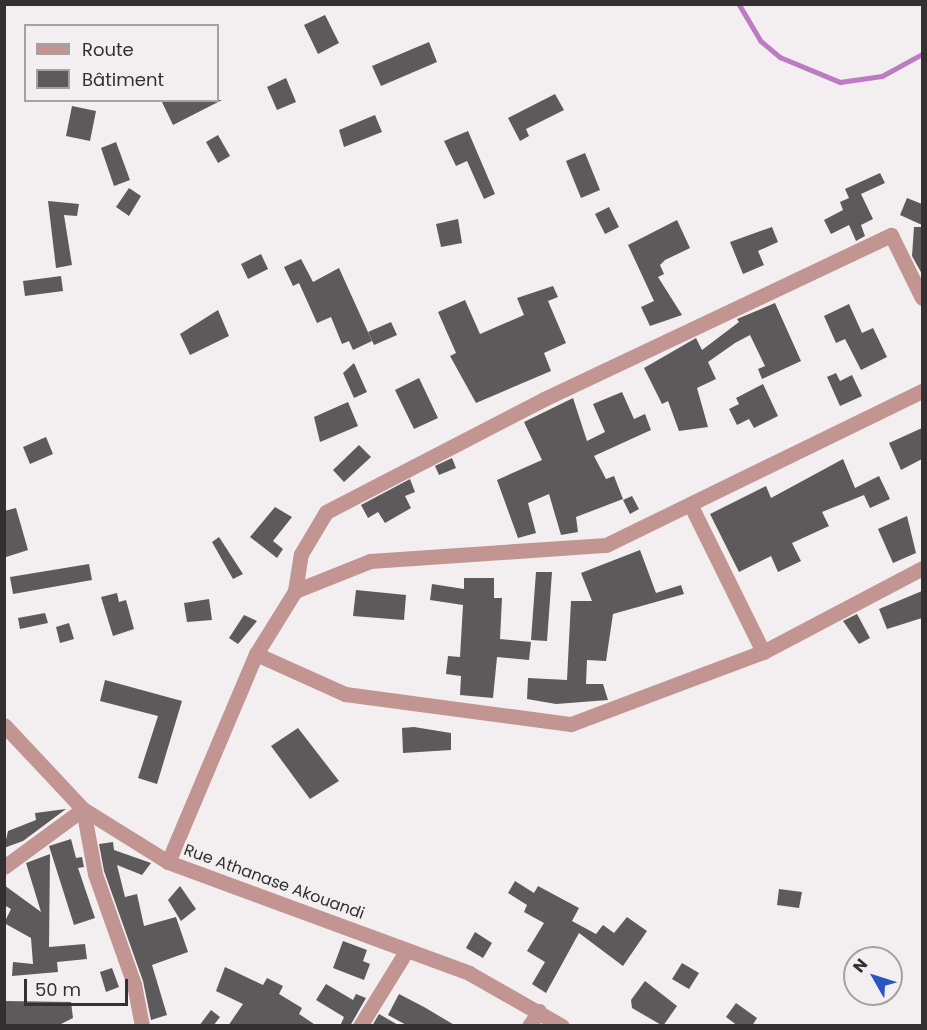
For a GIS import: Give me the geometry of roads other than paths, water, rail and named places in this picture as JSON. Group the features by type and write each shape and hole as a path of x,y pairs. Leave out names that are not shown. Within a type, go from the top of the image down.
{"street":[{"path":"168,862 256,654 295,591 301,554 326,512 544,399 891,236 922,298"},
{"path":"295,591 370,561 606,545 691,506 922,391"},
{"path":"691,506 763,652"},
{"path":"256,654 345,694 571,724 763,652 922,568"},
{"name":"Rue Athanase Akouandi","path":"4,725 83,809 168,862 469,973 562,1026"},
{"path":"4,867 83,809 95,874 134,984 142,1026"},
{"path":"360,1026 407,950"},
{"path":"529,1026 538,1011"}],"waterway":[{"path":"739,4 761,41 780,57 840,82 882,76 922,54"}]}
